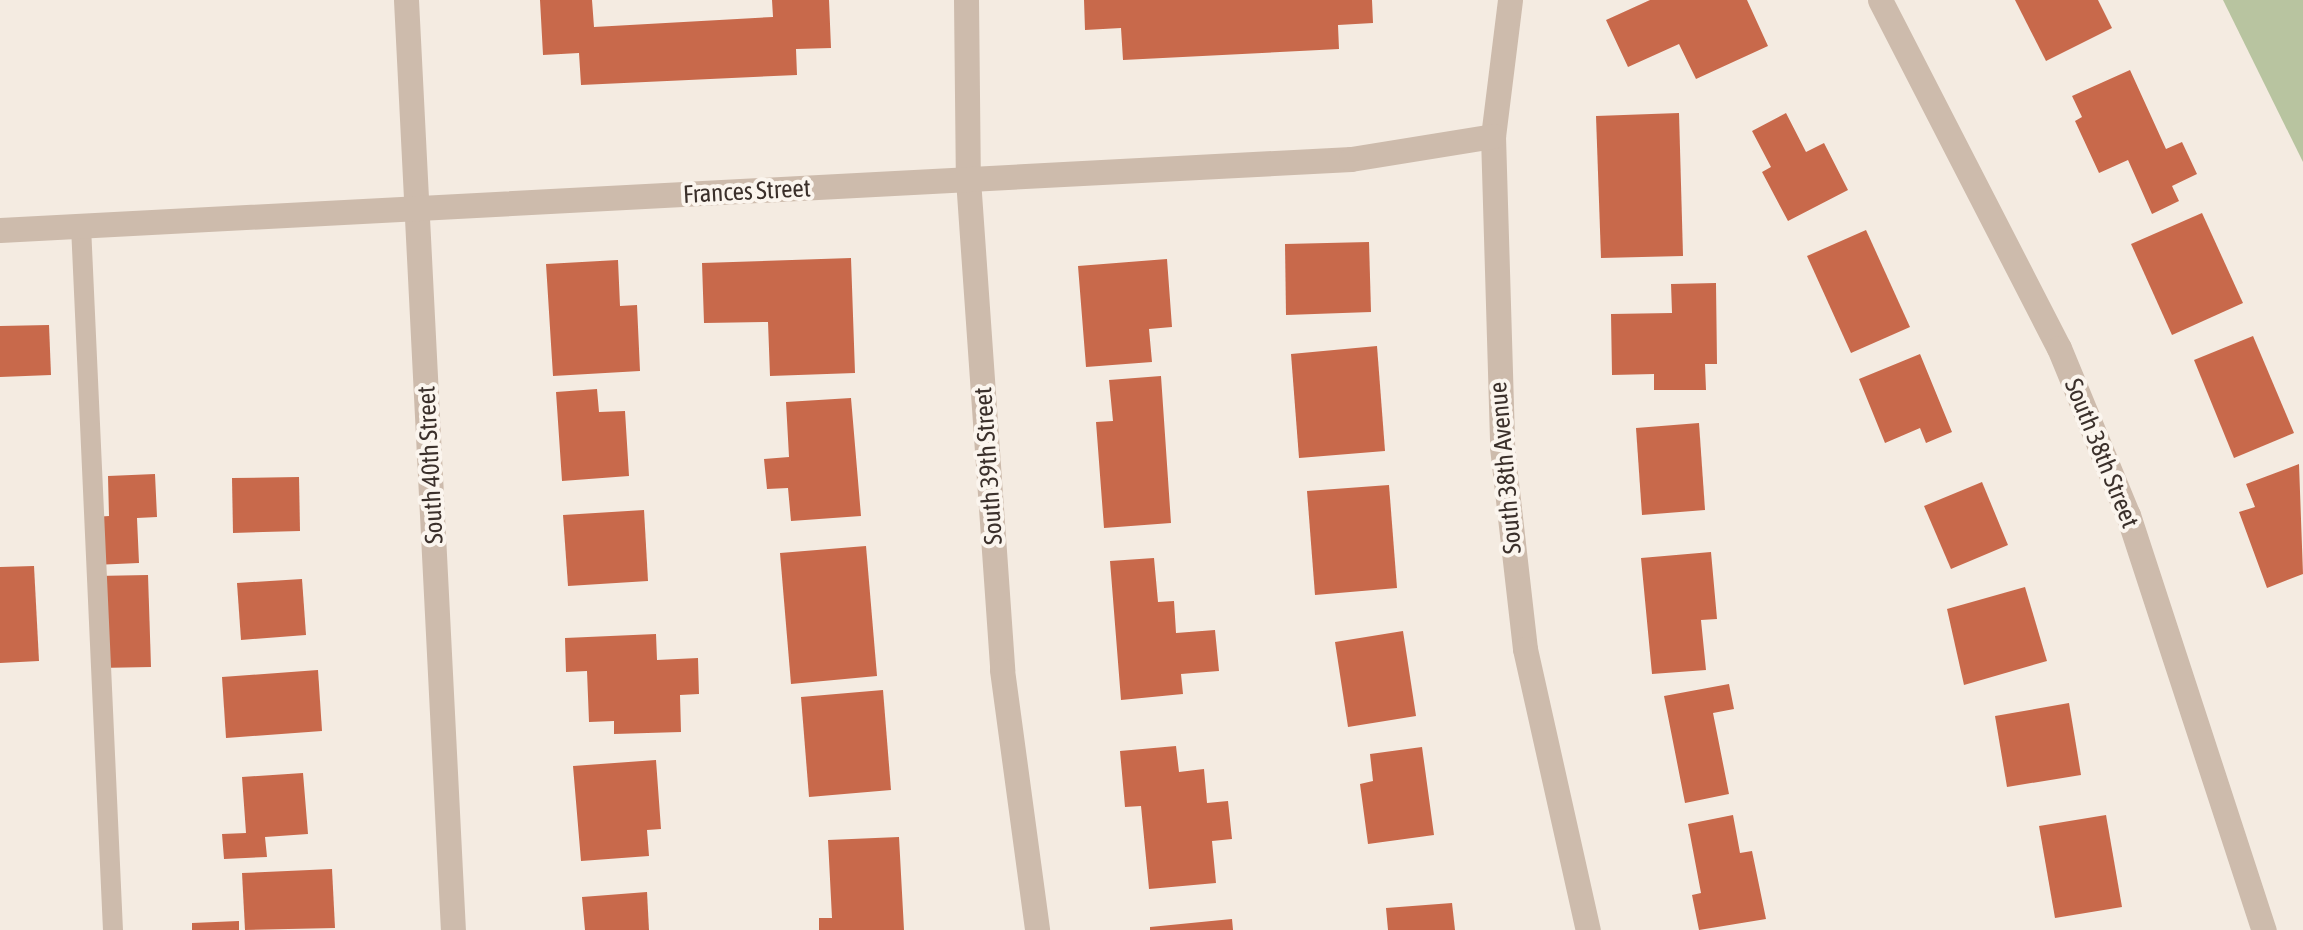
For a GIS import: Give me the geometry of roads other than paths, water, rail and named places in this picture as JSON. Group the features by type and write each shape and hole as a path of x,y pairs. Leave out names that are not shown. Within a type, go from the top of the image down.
{"street":[{"name":"South 40th Street","path":"406,0 454,930"},
{"name":"South 39th Street","path":"966,0 968,179 1002,670 1037,930"},
{"name":"South 38th Avenue","path":"1510,0 1493,136 1492,274 1510,540 1525,649 1588,930"},
{"name":"South 38th Street","path":"1880,0 2059,348 2107,464 2170,630 2264,930"},
{"name":"Frances Street","path":"0,230 1351,159 1493,136"}],"lane":[{"path":"81,226 113,930"}]}
